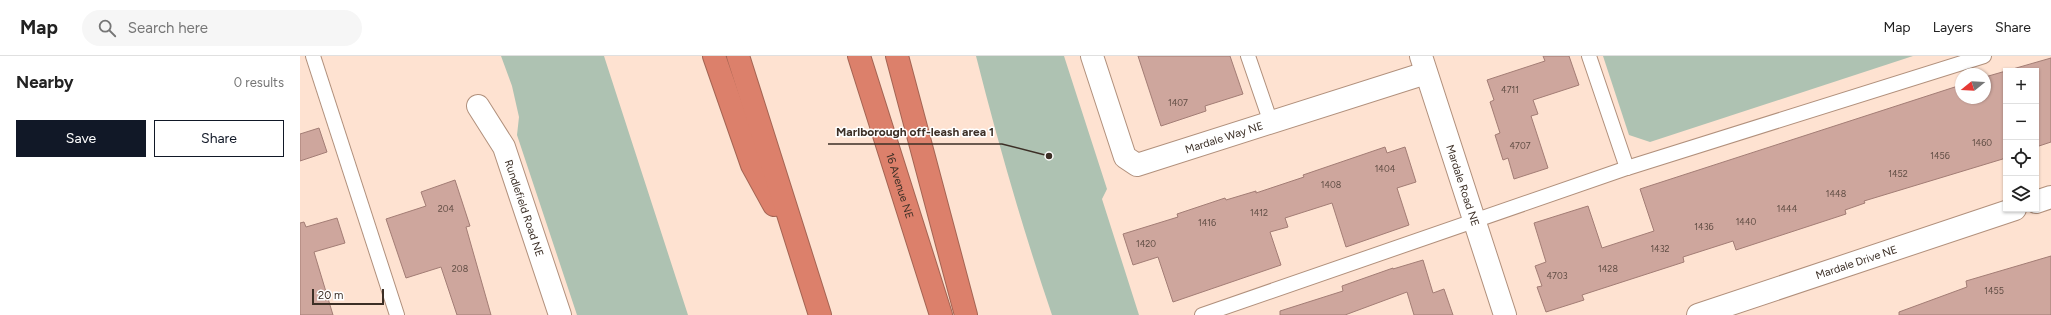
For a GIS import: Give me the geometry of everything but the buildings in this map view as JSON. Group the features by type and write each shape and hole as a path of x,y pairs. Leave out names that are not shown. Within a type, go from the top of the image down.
{"highway":[{"path":"714,56 752,164 797,248"},
{"path":"738,56 797,248 820,315"},
{"name":"16 Avenue NE","path":"859,56 941,315"},
{"path":"897,56 966,315"}],"street":[{"name":"Mardale Way NE","path":"1092,56 1125,157 1137,165 1271,123 1423,65"},
{"name":"Mardale Road NE","path":"1423,65 1505,315"},
{"name":"Rundlefield Road NE","path":"478,106 504,147 560,315"},
{"path":"2039,201 2051,197"},
{"name":"Mardale Drive NE","path":"1698,315 2006,212"}],"lane":[{"path":"313,56 397,315"},
{"path":"1248,56 1271,123"},
{"path":"1589,56 1627,168"},
{"path":"1202,315 1627,168 1984,56"}],"green space":[{"path":"501,56 604,56 688,315 577,315 517,135 519,117 512,86"},
{"path":"976,56 1064,56 1107,189 1102,199 1139,315 1052,315 1011,186"},
{"path":"1603,56 1913,56 1650,142 1629,135"}],"place":[{"name":"Marlborough off-leash area 1","path":"1049,156"}]}
